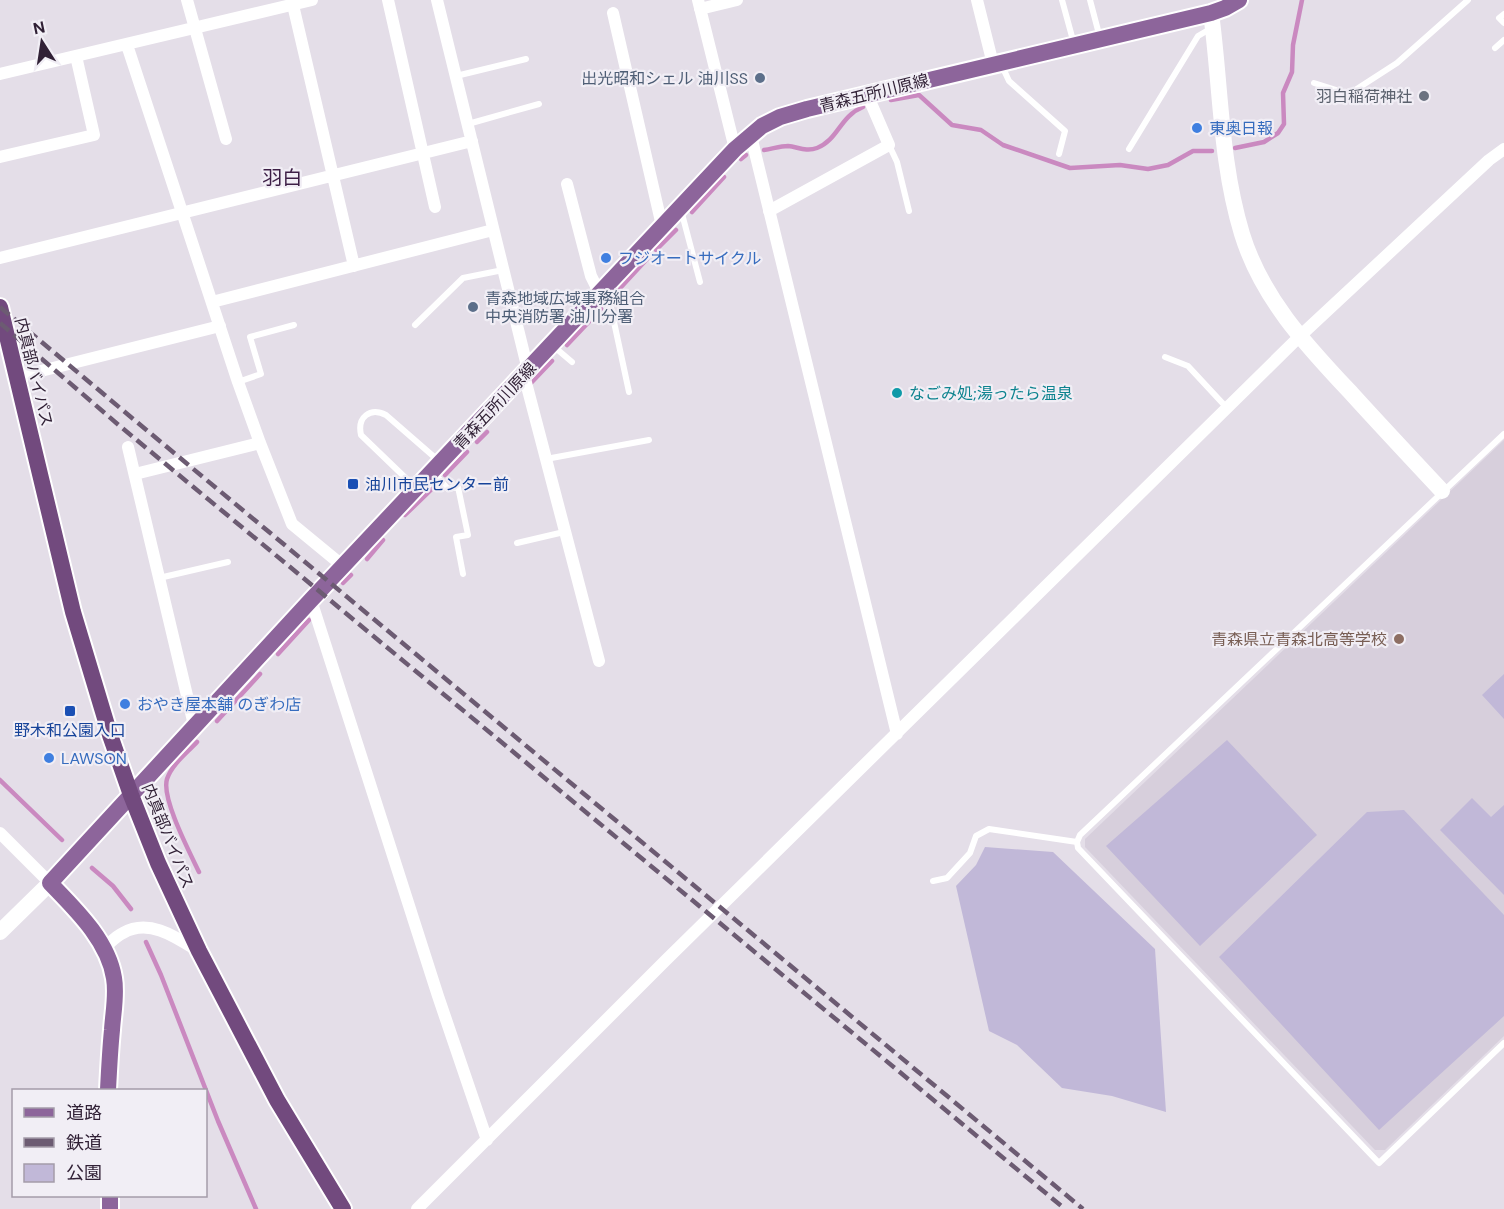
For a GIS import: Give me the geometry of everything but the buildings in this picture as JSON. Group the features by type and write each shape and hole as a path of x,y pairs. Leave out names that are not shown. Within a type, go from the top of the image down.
{"highway":[{"name":"内真部バイパス","path":"0,307 73,612 110,735 131,795 158,863 199,951 277,1100 343,1209"}],"main road":[{"name":"青森五所川原線","path":"50,883 194,725 662,226 735,149 762,126 780,117 867,93 1074,44 1212,20 1239,0"},
{"path":"50,883 87,924 104,948 114,979 108,1089"}],"street":[{"path":"187,0 226,139"},
{"path":"0,74 127,45 285,4 312,0"},
{"path":"388,0 435,207"},
{"path":"438,0 503,270 545,459 599,661"},
{"path":"735,149 699,4 736,0"},
{"path":"977,0 997,63"},
{"path":"285,4 333,175 354,266"},
{"path":"613,13 662,226"},
{"path":"1212,20 1225,152 1232,196 1243,236 1262,282 1277,308 1299,337 1442,491"},
{"path":"127,45 238,382 292,524 343,566"},
{"path":"0,157 94,135 76,56"},
{"path":"768,211 889,145 867,93"},
{"path":"751,136 897,734"},
{"path":"0,258 472,141"},
{"path":"417,1209 1299,337 1489,160 1504,149"},
{"path":"567,184 591,276 600,294"},
{"path":"212,302 493,230"},
{"path":"17,377 220,326"},
{"path":"135,474 260,443"},
{"path":"128,447 194,725"},
{"path":"311,600 487,1140"},
{"path":"0,833 50,883 0,932"},
{"path":"104,948 121,933 146,928 167,932 199,951"}],"lane":[{"path":"1062,0 1074,44"},
{"path":"1090,0 1100,38"},
{"path":"1314,83 1349,94 1397,63 1468,0"},
{"path":"1504,14 1499,18 1504,23"},
{"path":"1129,148 1198,36 1212,20"},
{"path":"1495,48 1504,40"},
{"path":"456,76 526,59"},
{"path":"997,63 1009,81 1065,131 1059,154"},
{"path":"468,124 539,104"},
{"path":"889,145 897,162 909,211"},
{"path":"681,207 700,282"},
{"path":"415,325 463,278 503,270"},
{"path":"600,294 611,308 629,392"},
{"path":"238,382 261,374 250,337 294,325"},
{"path":"552,345 572,362"},
{"path":"1164,357 1188,366 1227,408"},
{"path":"416,489 361,435 359,428 365,414 380,411 386,415 437,467 448,489 458,487 468,535 456,537 463,574"},
{"path":"1504,434 1080,835 1077,842 1078,848 1379,1163 1504,1043"},
{"path":"545,459 649,440"},
{"path":"517,543 564,532"},
{"path":"159,578 228,562"},
{"path":"933,881 947,878 970,853 976,836 989,829 1077,842"}],"shaded area":[{"name":"青森県立青森北高等学校","path":"1504,440 1504,1036 1385,1150 1375,1150 1085,847 1085,839"}],"green space":[{"path":"1504,674 1504,719 1482,695"},
{"path":"1227,740 1317,835 1200,946 1106,846"},
{"path":"1472,798 1491,817 1504,805 1504,895 1440,830"},
{"path":"1404,810 1504,915 1504,1016 1379,1130 1219,957 1367,812"},
{"path":"985,847 1053,852 1155,949 1166,1112 1112,1096 1062,1088 1017,1045 989,1031 956,886 976,865"}],"waterway":[{"path":"1235,148 1264,142 1278,133 1284,124 1283,93 1292,72 1293,45 1302,0"},
{"path":"891,100 919,95 952,125 981,130 1003,145 1070,168 1120,165 1148,169 1168,165 1193,151 1212,151"},
{"path":"764,150 782,146 817,148 830,139 849,116 863,107"},
{"path":"741,159 746,155"},
{"path":"692,212 724,177"},
{"path":"656,250 676,230"},
{"path":"611,298 647,259"},
{"path":"567,345 601,309"},
{"path":"531,383 552,361"},
{"path":"477,442 487,432"},
{"path":"445,475 467,452"},
{"path":"405,515 435,486"},
{"path":"367,559 383,540"},
{"path":"343,583 351,575"},
{"path":"278,654 309,620"},
{"path":"217,721 260,674"},
{"path":"197,742 172,768 166,788 177,826 199,872"},
{"path":"0,780 62,840"},
{"path":"92,868 113,886 131,909"},
{"path":"146,942 206,1089"},
{"path":"207,1093 256,1209"}],"railway":[{"path":"0,307 1083,1209"},
{"path":"0,323 121,427 1065,1209"}],"place":[{"name":"出光昭和シェル 油川SS","path":"760,78"},
{"name":"羽白稲荷神社","path":"1424,96"},
{"name":"東奥日報","path":"1197,128"},
{"name":"フジオートサイクル","path":"606,258"},
{"name":"青森地域広域事務組合 中央消防署 油川分署","path":"473,307"},
{"name":"なごみ処;湯ったら温泉","path":"897,393"},
{"name":"油川市民センター前","path":"353,484"},
{"name":"青森県立青森北高等学校","path":"1399,639"},
{"name":"おやき屋本舗 のぎわ店","path":"125,704"},
{"name":"野木和公園入口","path":"70,711"},
{"name":"LAWSON","path":"49,758"}],"district":[{"name":"羽白","path":"282,178"}]}
